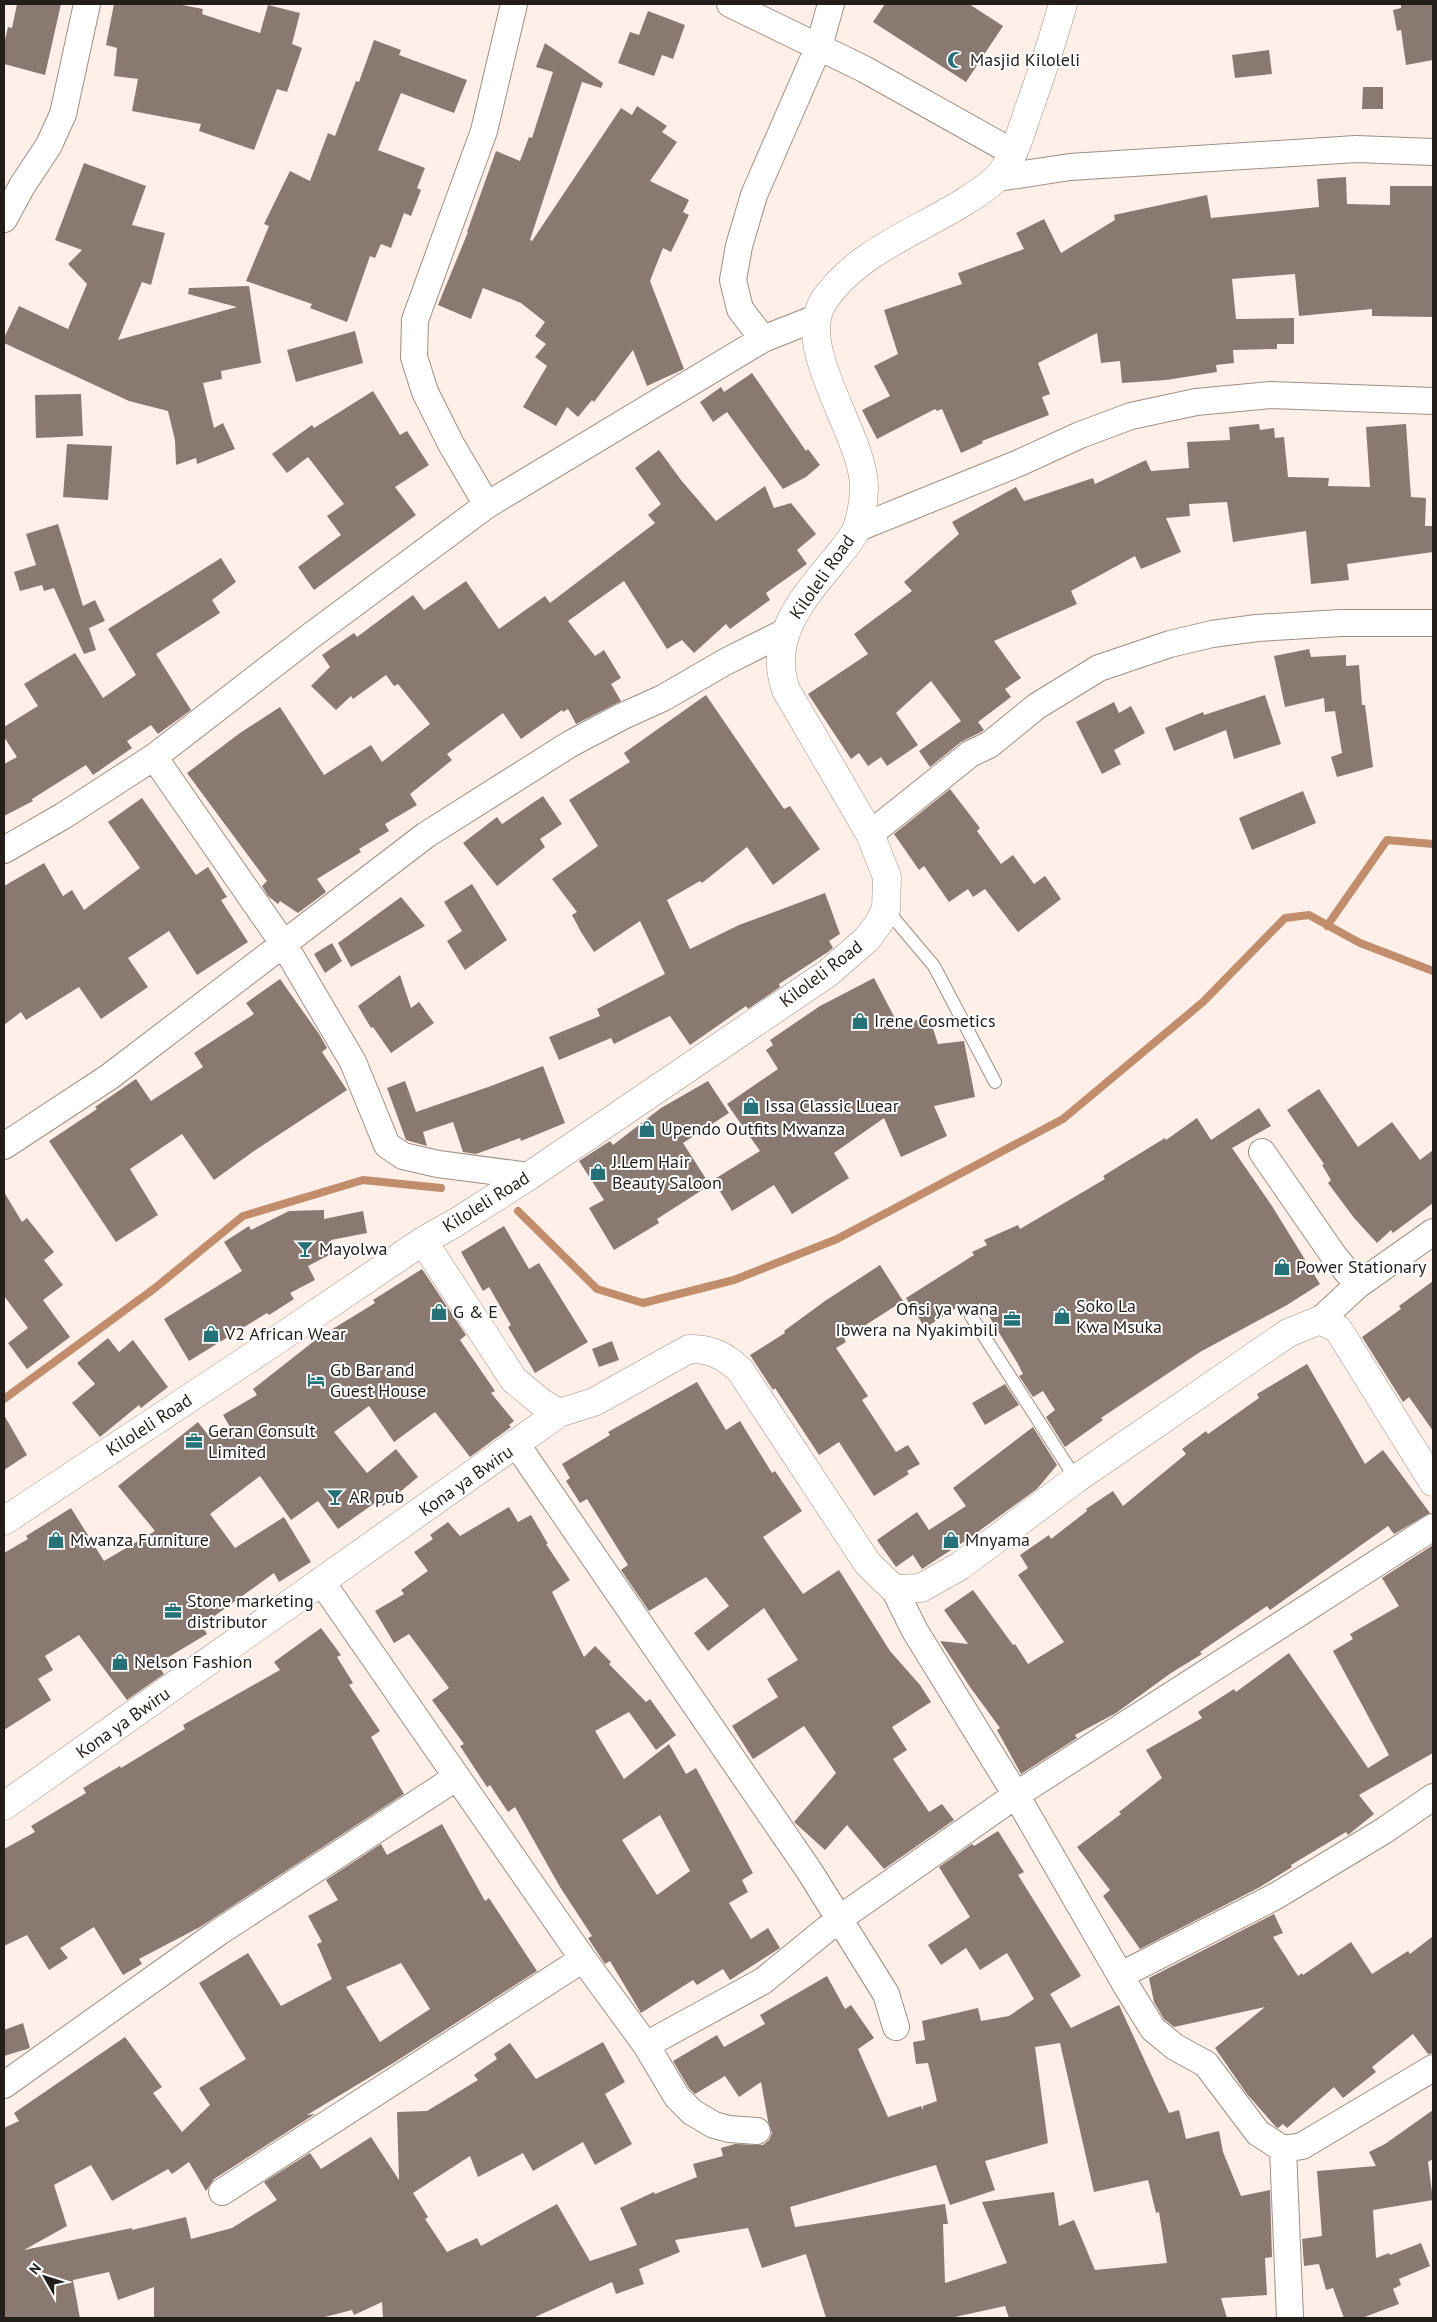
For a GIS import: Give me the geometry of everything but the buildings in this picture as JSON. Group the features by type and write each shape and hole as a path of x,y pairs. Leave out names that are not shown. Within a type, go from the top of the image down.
{"main road":[{"path":"816,318 822,303 832,290 864,260 952,209 998,178 1014,153 1063,4"},
{"name":"Kiloleli Road","path":"4,1521 423,1241 529,1176 828,973 867,939 879,923 886,909 887,877 870,834 786,690 780,672 785,632 798,606 848,544 856,529 864,486 859,458 835,403 817,342 815,331 816,318"},
{"path":"423,1241 514,1380 542,1403 559,1413"},
{"path":"894,1589 921,1588 960,1566 1076,1479 1288,1334 1320,1320 1338,1329 1433,1482"},
{"name":"Kona ya Bwiru","path":"4,1806 59,1769 321,1581 517,1445 559,1413 594,1402 689,1349 703,1348 729,1360 740,1370 868,1564 894,1589"}],"street":[{"path":"4,219 22,186 49,145 63,114 87,4"},
{"path":"487,504 451,444 425,392 414,357 415,320 484,132 514,4"},
{"path":"730,4 819,46 1014,153"},
{"path":"763,339 740,309 733,280 739,246 754,195 819,46 831,4"},
{"path":"998,178 1070,167 1356,149 1433,152"},
{"path":"4,850 64,816 154,757 312,635 487,504 763,339 816,318"},
{"path":"856,529 1019,463 1080,434 1131,416 1196,402 1271,395 1433,401"},
{"path":"870,834 970,754 989,745 1037,706 1099,668 1170,644 1212,634 1257,628 1341,623 1433,623"},
{"path":"4,1146 109,1077 426,835 570,744 623,716 663,698 725,662 785,632"},
{"path":"154,757 283,943 353,1062 387,1145 403,1156 438,1164 529,1176"},
{"path":"1262,1152 1334,1256 1358,1285"},
{"path":"1320,1320 1358,1285 1433,1232"},
{"path":"517,1445 810,1872 886,1994 896,2027"},
{"path":"646,2045 763,1980 839,1919 1016,1795 1433,1527"},
{"path":"321,1581 583,1959 646,2045 677,2097 692,2112 714,2125 729,2129 757,2131"},
{"path":"894,1589 915,1631 1016,1795 1153,2028 1175,2047 1206,2064 1258,2133 1283,2149 1302,2146 1433,2068"},
{"path":"4,2085 219,1932 457,1778"},
{"path":"1121,1975 1276,1896 1385,1830 1433,1797"},
{"path":"222,2192 583,1959"},
{"path":"1283,2149 1290,2318"}],"lane":[{"path":"886,909 934,966 995,1082"},
{"path":"971,1316 1076,1479"}],"waterway":[{"path":"1327,926 1387,840 1433,844"},
{"path":"518,1211 597,1289 643,1303 734,1280 837,1239 1063,1119 1203,1002 1285,918 1309,915 1360,943 1433,971"},
{"path":"4,1399 155,1288 243,1216 363,1180 441,1188"}],"place":[{"name":"Masjid Kiloleli","path":"956,60"},
{"name":"Irene Cosmetics","path":"860,1021"},
{"name":"Issa Classic Luear","path":"751,1106"},
{"name":"Upendo Outfits Mwanza","path":"647,1129"},
{"name":"J.Lem Hair Beauty Saloon","path":"598,1172"},
{"name":"Mayolwa","path":"305,1249"},
{"name":"Power Stationary","path":"1282,1267"},
{"name":"G & E","path":"439,1312"},
{"name":"Soko La Kwa Msuka","path":"1062,1316"},
{"name":"Ofisi ya wana Ibwera na Nyakimbili","path":"1012,1319"},
{"name":"V2 African Wear","path":"211,1334"},
{"name":"Gb Bar and Guest House","path":"316,1380"},
{"name":"Geran Consult Limited","path":"194,1441"},
{"name":"AR pub","path":"335,1497"},
{"name":"Mwanza Furniture","path":"56,1540"},
{"name":"Mnyama","path":"951,1540"},
{"name":"Stone marketing distributor","path":"173,1611"},
{"name":"Nelson Fashion","path":"120,1662"}]}
